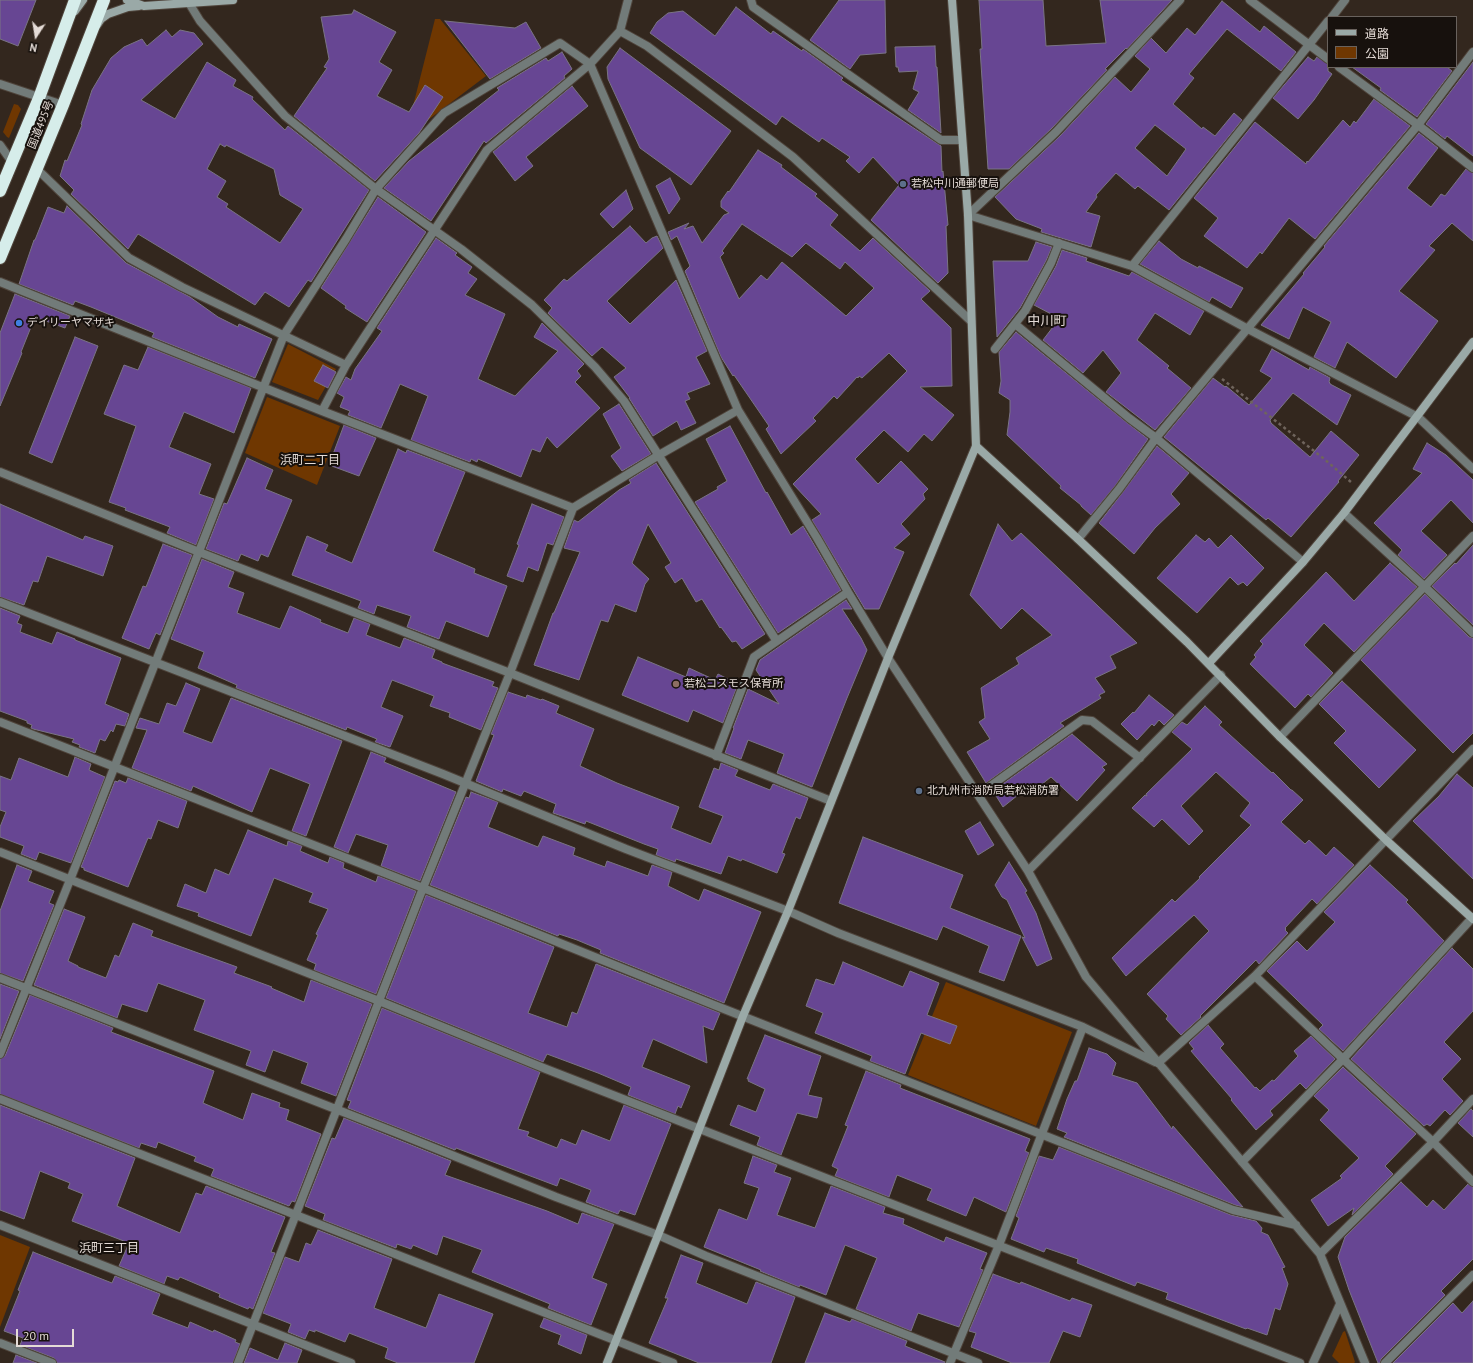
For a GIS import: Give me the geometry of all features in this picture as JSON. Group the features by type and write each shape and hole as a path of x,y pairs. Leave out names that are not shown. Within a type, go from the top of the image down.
{"highway":[{"name":"国道495号","path":"0,191 39,98 75,0"},
{"name":"国道495号","path":"0,258 63,105 104,0"}],"street":[{"path":"68,19 83,0"},
{"path":"127,0 144,6"},
{"path":"93,30 101,19 108,14 128,7 233,0"},
{"path":"322,411 346,365 486,150 590,64 620,31 628,0"},
{"path":"751,0 753,7 941,140 962,140"},
{"path":"607,1363 742,1016 788,911 888,658 976,446 968,215 952,0"},
{"path":"968,215 1056,132 1180,0"},
{"path":"1250,0 1327,58"},
{"path":"1333,16 1345,0"},
{"path":"189,3 205,27 285,116 376,189 461,249 532,305 595,367 624,401 776,640"},
{"path":"1132,266 1327,23"},
{"path":"620,31 647,46 793,157 971,321"},
{"path":"0,1054 284,335 346,239 376,189 444,113 560,43 590,64 738,410 817,538 888,658 1028,871 1086,977 1320,1254 1365,1363"},
{"path":"1078,539 1119,489 1156,438 1418,125 1473,52"},
{"path":"1340,68 1418,125 1473,168"},
{"path":"0,84 63,105"},
{"path":"0,145 12,162"},
{"path":"37,169 129,258 182,287 346,365"},
{"path":"968,215 1132,266 1248,329 1418,417 1473,469"},
{"path":"995,349 1025,311 1036,294 1059,244"},
{"path":"0,282 322,411 573,508"},
{"path":"1015,324 1129,418 1156,438 1303,562"},
{"path":"1209,663 1303,562 1344,513 1418,417 1473,342"},
{"path":"238,1363 573,508 659,455 738,410"},
{"path":"976,446 1078,539 1209,663 1280,737 1386,840 1473,918 1343,1059 1242,1162"},
{"path":"0,472 199,552 510,672 831,801"},
{"path":"1344,513 1473,633"},
{"path":"1280,737 1473,536"},
{"path":"716,756 754,657 776,640 848,592"},
{"path":"0,602 465,783 788,911 838,933 1083,1028 1158,1063"},
{"path":"1028,871 1221,675"},
{"path":"978,795 1082,720 1092,721 1140,758"},
{"path":"0,722 115,766 1233,1210 1296,1225"},
{"path":"1158,1063 1255,976 1473,749"},
{"path":"0,852 379,1001 546,1069 1300,1363"},
{"path":"1255,976 1433,1142 1473,1182"},
{"path":"0,978 556,1197 658,1235 706,1256 978,1363"},
{"path":"950,1363 999,1245 1040,1134 1083,1028"},
{"path":"0,1099 674,1363"},
{"path":"1320,1254 1433,1142 1473,1099"},
{"path":"0,1225 351,1363"},
{"path":"1385,1363 1473,1275"},
{"path":"1314,1363 1340,1304"},
{"path":"0,1343 52,1363"}],"path":[{"path":"1213,371 1323,458 1360,491"}],"green space":[{"path":"435,19 440,19 486,76 428,120 412,110"},
{"path":"14,104 18,105 21,109 9,138 3,132"},
{"path":"288,344 336,369 318,400 272,382"},
{"path":"267,397 340,426 317,485 245,453"},
{"path":"946,982 1072,1032 1036,1126 908,1075"},
{"path":"0,1235 30,1247 0,1327"},
{"path":"1345,1331 1355,1362 1354,1363 1339,1363 1332,1356 1343,1332"}],"building":[{"path":"0,0 36,0 18,46 0,39"},
{"path":"839,0 885,0 886,53 860,55 850,69 810,40"},
{"path":"979,0 1043,0 1046,46 1106,43 1100,0 1172,0 1127,49 1126,48 1105,69 1107,70 1052,128 1009,169 988,169 980,49 982,49"},
{"path":"1222,1 1260,32 1264,26 1296,52 1281,71 1227,29 1189,74 1194,78 1173,104 1202,129 1203,127 1215,136 1234,113 1242,120 1169,210 1138,186 1135,189 1116,173 1096,195 1097,197 1086,212 1100,216 1091,247 1041,232 1042,229 1016,219 995,197 1060,136 1115,77 1131,92 1150,69 1135,56 1151,38 1166,53 1187,28 1195,35","holes":["1155,125 1186,149 1167,176 1135,148"]},
{"path":"736,7 771,34 773,31 802,51 803,49 843,78 841,80 941,146 942,172 943,171 948,225 946,226 948,273 938,283 871,220 899,185 873,157 859,173 846,161 850,157 822,138 819,142 782,116 776,125 650,33 657,22 668,13 683,11 715,36"},
{"path":"354,10 396,32 379,62 392,70 377,96 409,112 425,85 443,97 419,133 375,181 294,116 327,68 324,67 329,59 321,17 352,14"},
{"path":"445,21 515,28 526,22 541,48 490,79"},
{"path":"166,30 172,37 180,30 194,33 203,44 141,100 175,119 207,62 236,80 233,86 253,97 252,99 285,130 288,126 369,190 311,282 308,280 289,307 265,292 255,305 138,234 128,249 71,194 74,190 60,176 65,160 67,161 82,125 81,124 92,90 111,58 124,47 142,39 147,46","holes":["220,144 225,147 226,145 274,169 280,195 303,209 280,243 226,207 228,204 217,197 226,181 207,169"]},
{"path":"935,46 941,133 908,110 919,92 913,89 918,71 899,72 898,67 896,67 895,47"},
{"path":"620,48 731,131 691,185 640,148 608,79 607,67"},
{"path":"562,52 572,69 564,76 565,78 486,143 484,141 431,221 384,188 409,161 499,90 497,88 546,58 548,61"},
{"path":"1308,57 1314,61 1317,57 1327,63 1328,71 1332,74 1314,100 1298,119 1273,98"},
{"path":"1473,62 1473,156 1447,136 1445,139 1426,124"},
{"path":"1353,68 1448,68 1452,71 1417,117 1380,90 1381,88"},
{"path":"572,86 588,106 526,157 533,166 515,181 493,152"},
{"path":"1374,99 1410,126 1315,239 1289,218 1262,254 1260,252 1247,268 1204,236 1218,218 1194,198 1255,122 1306,164 1343,120 1350,127 1354,121 1356,123"},
{"path":"1419,133 1438,148 1407,188 1431,207 1441,194 1445,196 1466,169 1473,173 1473,241 1452,223 1429,246 1435,250 1399,291 1438,321 1396,378 1347,342 1335,368 1314,357 1331,322 1303,307 1289,339 1261,325 1304,274 1303,273 1325,247 1324,246"},
{"path":"758,150 782,165 781,167 817,194 815,196 838,215 830,225 860,251 873,238 930,291 921,299 951,328 952,386 920,387 954,415 932,441 924,434 908,452 884,430 855,459 878,484 901,461 928,489 923,494 925,499 901,524 910,534 894,548 904,552 879,609 865,609 812,520 821,514 793,484 907,371 889,353 862,378 859,376 858,378 857,377 837,399 834,396 813,418 816,421 781,454 766,429 769,426 721,357 685,271 690,266 677,236 671,240 668,232 689,223 684,229 693,226 702,243 724,215 729,213 721,207 721,201 728,191 729,192","holes":["742,224 792,257 806,243 840,269 845,262 874,288 846,316 782,262 767,280 761,275 739,299 720,257 724,253 722,251"]},
{"path":"670,178 680,199 669,214 656,186"},
{"path":"626,190 633,209 613,228 600,214"},
{"path":"378,197 426,232 367,322 345,308 346,306 321,288"},
{"path":"67,206 126,263 190,297 218,317 238,327 239,324 272,339 255,378 152,337 154,333 91,307 75,301 73,305 19,284 34,240 48,207 64,213"},
{"path":"630,226 646,243 657,236 663,248 607,301 630,324 676,280 707,351 696,357 710,384 687,393 690,399 685,401 696,423 681,430 677,421 653,436 630,398 614,377 626,368 602,347 592,356 548,313 552,308 544,300 564,279 567,281"},
{"path":"436,238 457,253 455,255 472,267 468,273 477,279 465,295 505,314 478,379 515,396 558,351 534,337 542,323 584,364 577,371 581,376 575,382 600,408 557,448 547,437 540,452 532,449 521,477 478,459 477,462 471,459 470,462 411,440 428,396 400,384 381,428 348,415 350,411 340,407 344,397 337,393 346,377 351,380 355,369 382,331 377,328"},
{"path":"1159,241 1181,259 1198,268 1199,266 1243,288 1231,308 1212,297 1209,302 1140,264"},
{"path":"1036,242 1052,247 1020,308 997,337 993,261 1028,261"},
{"path":"1062,250 1087,258 1086,261 1129,276 1132,272 1204,311 1190,335 1155,313 1137,340 1169,366 1167,368 1191,388 1155,430 1106,392 1121,373 1103,350 1083,373 1043,340 1056,323 1052,319 1055,316 1034,305 1056,266"},
{"path":"15,294 70,316 65,328 35,317 0,406 0,333"},
{"path":"1016,332 1148,439 1115,486 1091,515 1060,488 1061,486 1007,435 1010,400 999,393 1001,381 999,352"},
{"path":"75,337 98,346 52,463 29,453"},
{"path":"148,347 251,388 234,433 184,412 169,447 211,464 199,494 214,499 196,545 167,533 170,527 125,510 126,508 109,502 136,426 104,414 124,365 138,370"},
{"path":"1272,349 1309,370 1310,367 1330,378 1330,384 1351,395 1337,425 1293,393 1270,420 1271,423 1310,457 1331,431 1359,455 1338,481 1339,482 1291,537 1268,518 1266,520 1164,437 1213,378 1225,387 1226,386 1249,405 1272,378 1260,371"},
{"path":"323,365 336,372 328,388 314,381"},
{"path":"619,404 651,454 622,471 611,456 621,448 603,414"},
{"path":"344,425 376,438 359,476 329,465"},
{"path":"730,426 766,493 767,492 791,535 803,526 841,590 778,633 695,502 718,489 717,487 727,481 706,439"},
{"path":"1427,443 1446,455 1473,480 1473,523 1451,500 1421,531 1447,555 1424,579 1398,555 1402,550 1374,523 1422,473 1413,469"},
{"path":"1157,446 1189,473 1171,494 1180,504 1155,528 1134,554 1099,523"},
{"path":"398,449 406,453 407,450 465,472 433,551 475,569 474,573 507,586 488,637 446,621 439,639 407,627 411,616 377,605 374,614 358,608 361,601 292,575 307,536 328,545 325,551 352,563"},
{"path":"247,458 273,470 265,489 292,500 268,557 261,554 258,561 241,554 238,561 206,549 224,503 227,504"},
{"path":"656,463 765,634 742,649 736,641 732,642 721,627 720,628 702,599 696,602 682,578 675,583 665,567 671,563 648,524 632,563 649,579 645,584 636,612 615,604 608,622 601,620 579,680 534,665 553,613 580,552 564,548 574,520 578,522 619,490 631,483 629,480"},
{"path":"0,504 83,540 85,536 113,546 103,576 47,556 38,582 33,581 24,605 0,597"},
{"path":"532,504 564,517 553,545 547,543 538,571 528,567 523,582 507,576"},
{"path":"998,524 1012,541 1021,533 1137,643 1110,656 1116,668 1095,678 1105,692 1099,695 1101,698 1060,723 1064,726 986,783 967,752 990,739 979,722 985,718 981,688 1019,664 1016,658 1052,635 1022,608 1001,629 970,595"},
{"path":"1196,535 1205,542 1209,538 1218,548 1231,535 1264,568 1247,586 1243,582 1238,585 1230,577 1197,613 1157,578"},
{"path":"163,544 192,555 160,635 156,633 149,649 122,638 143,586 146,587"},
{"path":"1473,545 1473,625 1432,586 1455,563 1456,564"},
{"path":"202,559 234,572 228,587 244,593 237,613 280,629 290,606 321,620 320,622 348,633 354,618 370,624 366,635 400,648 404,638 435,650 432,658 442,663 494,682 492,686 498,688 481,730 449,717 450,713 430,706 434,696 392,680 381,707 403,716 390,747 375,742 377,739 347,727 346,730 236,688 237,685 198,668 204,652 171,639"},
{"path":"1390,563 1417,587 1354,652 1324,623 1304,645 1333,673 1311,697 1308,694 1295,708 1250,664 1256,657 1254,655 1263,644 1260,641 1326,572 1354,601"},
{"path":"1425,594 1469,637 1473,638 1473,733 1453,753 1361,660"},
{"path":"846,600 852,609 842,609 867,650 812,787 777,773 784,754 748,740 741,759 725,753 748,689 779,704 756,670 760,660"},
{"path":"0,608 20,616 17,623 22,625 20,632 52,644 57,632 121,658 105,704 129,714 125,726 116,724 113,732 111,730 105,741 100,739 95,753 79,747 80,745 72,742 74,739 33,729 31,728 32,725 27,723 27,721 0,711"},
{"path":"638,657 686,677 689,668 715,680 718,674 738,684 723,723 693,710 688,722 622,695"},
{"path":"1342,681 1416,750 1379,788 1334,743 1346,731 1319,704"},
{"path":"186,683 200,689 183,732 212,743 231,698 342,741 306,836 292,831 310,784 270,768 252,812 193,786 191,791 132,768 147,730 136,728 140,718 159,724 167,703 176,706"},
{"path":"508,692 526,698 527,695 541,700 542,699 559,706 556,713 594,729 580,766 617,783 679,807 671,828 711,844 723,816 699,807 714,768 719,770 721,763 738,770 735,776 770,790 773,784 808,798 800,819 796,817 782,853 785,854 777,873 742,859 741,861 728,856 721,874 676,859 675,862 656,855 658,849 586,821 585,824 553,813 556,804 524,791 521,796 503,789 502,792 476,781 494,735 491,734"},
{"path":"1149,695 1174,715 1164,725 1159,720 1154,726 1152,724 1137,740 1121,724 1133,712 1134,713"},
{"path":"1205,706 1222,722 1219,725 1303,800 1281,822 1305,844 1309,840 1326,856 1334,847 1354,865 1317,904 1312,899 1285,928 1288,933 1259,964 1256,960 1200,1016 1201,1017 1181,1035 1166,1019 1168,1016 1147,994 1209,931 1194,915 1126,976 1112,958 1172,899 1175,902 1251,825 1240,816 1250,803 1216,772 1181,806 1203,831 1189,845 1162,819 1154,827 1132,808 1145,795 1147,796 1146,794 1192,749 1172,732 1182,722 1187,725"},
{"path":"1072,734 1107,764 1102,767 1105,770 1077,801 1051,777 1032,792 1028,787 1003,807 993,791"},
{"path":"371,752 386,758 384,762 456,792 420,881 381,866 388,845 356,834 348,853 334,847"},
{"path":"75,757 91,764 89,770 105,777 71,863 39,852 36,860 21,854 24,846 0,837 0,827 6,812 0,810 0,776 11,780 19,758 68,777"},
{"path":"1457,774 1473,788 1473,879 1413,821 1439,796"},
{"path":"128,778 187,801 178,828 158,820 151,839 148,838 128,887 84,870 84,868 81,867 115,781 118,782 119,780 126,783"},
{"path":"471,792 498,802 488,827 538,847 543,836 575,848 573,855 605,867 607,861 648,876 652,865 672,872 668,886 699,901 704,889 761,912 724,1003 600,953 601,950 577,940 559,934 558,936 430,885 466,797 469,798"},
{"path":"980,822 994,845 978,855 965,831"},
{"path":"248,830 287,846 288,841 302,846 300,851 328,863 330,857 344,863 343,868 376,882 378,876 416,891 376,994 314,970 316,964 307,960 318,935 316,934 328,909 309,902 313,893 274,878 251,936 198,916 199,913 177,906 185,884 206,893 215,869 229,875"},
{"path":"863,837 963,875 950,908 1021,936 1004,981 979,972 989,946 943,926 937,940 839,903"},
{"path":"1009,862 1027,891 1025,892 1036,913 1052,959 1037,966 1022,937 1025,938 1007,900 1002,897 995,885"},
{"path":"17,865 32,871 28,881 54,891 49,903 54,905 23,981 0,973 0,911"},
{"path":"1370,865 1408,900 1406,902 1444,941 1343,1051 1319,1029 1323,1025 1267,971 1297,941 1307,951 1335,922 1324,912"},
{"path":"426,895 554,947 528,1013 567,1027 572,1012 577,1014 596,964 720,1013 713,1030 703,1026 707,1063 653,1039 642,1067 690,1086 681,1108 678,1106 675,1114 628,1095 631,1087 598,1073 547,1054 543,1062 386,998"},
{"path":"64,909 85,917 68,961 78,967 106,978 115,955 119,957 133,923 153,931 151,936 237,967 234,973 272,987 271,988 304,1002 311,980 372,1004 336,1096 301,1083 308,1063 273,1050 265,1072 246,1065 251,1051 194,1030 205,1000 158,983 147,1012 122,1004 117,1018 34,985"},
{"path":"1452,948 1473,969 1473,1011 1444,1042 1461,1059 1442,1079 1463,1101 1450,1115 1445,1110 1430,1126 1427,1124 1424,1126 1351,1059"},
{"path":"843,962 903,987 910,971 939,983 927,1015 957,1026 950,1044 921,1033 905,1074 870,1061 872,1056 815,1033 823,1013 806,1006 816,979 834,985"},
{"path":"0,984 19,991 0,1039"},
{"path":"30,995 113,1028 111,1032 214,1071 203,1103 243,1120 252,1093 280,1103 279,1107 289,1110 286,1120 321,1134 295,1202 292,1201 289,1206 211,1176 214,1169 194,1161 196,1157 158,1142 156,1148 141,1143 139,1148 0,1094 0,1059 5,1056"},
{"path":"382,1008 540,1072 518,1129 529,1132 527,1136 557,1148 561,1139 576,1145 582,1130 610,1141 624,1105 671,1124 635,1215 620,1210 618,1214 586,1202 591,1190 560,1178 557,1186 456,1148 455,1150 348,1108 351,1101 347,1100"},
{"path":"1208,1025 1224,1044 1220,1048 1255,1088 1256,1087 1260,1091 1272,1080 1274,1081 1298,1056 1294,1051 1311,1036 1335,1059 1306,1089 1300,1083 1270,1111 1273,1115 1256,1130 1191,1051 1194,1049 1189,1043"},
{"path":"765,1035 821,1056 808,1095 822,1098 817,1118 797,1113 781,1155 757,1145 760,1137 730,1125 738,1105 756,1112 765,1089 748,1081 749,1079 747,1079"},
{"path":"1089,1048 1107,1054 1116,1063 1112,1075 1137,1083 1172,1129 1173,1126 1243,1207 1064,1137 1067,1133 1057,1129 1067,1099 1075,1081 1077,1081"},
{"path":"1343,1067 1416,1134 1385,1166 1393,1174 1352,1215 1354,1208 1328,1226 1311,1200 1342,1178 1340,1176 1359,1158 1320,1120 1329,1110 1314,1096"},
{"path":"866,1071 901,1085 900,1088 1030,1139 1025,1151 1029,1153 1006,1212 974,1197 966,1216 927,1200 932,1189 897,1175 889,1197 835,1176 838,1169 832,1166 848,1126 845,1125"},
{"path":"0,1105 135,1158 117,1206 180,1233 196,1193 202,1195 206,1186 285,1217 271,1252 275,1253 253,1309 249,1307 248,1309 219,1297 220,1294 180,1277 178,1280 167,1276 164,1284 119,1266 129,1243 72,1221 83,1194 68,1188 70,1183 40,1171 24,1219 0,1210"},
{"path":"1471,1109 1473,1111 1473,1137 1458,1123"},
{"path":"344,1118 451,1161 445,1175 547,1211 578,1224 582,1213 614,1224 592,1278 607,1284 591,1325 548,1308 550,1304 472,1272 482,1250 443,1236 437,1255 413,1245 411,1249 397,1244 396,1248 323,1220 325,1214 305,1206 332,1138 335,1139"},
{"path":"1059,1147 1231,1215 1256,1221 1262,1228 1261,1232 1268,1235 1285,1267 1282,1268 1288,1284 1280,1310 1275,1308 1267,1335 1247,1328 1246,1329 1166,1299 1168,1293 1137,1282 1135,1286 1077,1263 1078,1259 1046,1248 1044,1252 1011,1239 1019,1218 1016,1216 1039,1156 1053,1160"},
{"path":"753,1156 777,1165 774,1172 791,1178 777,1215 815,1228 831,1186 885,1207 883,1213 904,1219 903,1224 944,1242 946,1237 987,1253 980,1269 983,1270 959,1327 918,1313 911,1331 856,1309 877,1258 845,1245 826,1295 800,1285 799,1287 704,1247 719,1209 747,1220 759,1188 744,1183"},
{"path":"1401,1182 1427,1207 1433,1200 1444,1210 1468,1184 1473,1187 1473,1259 1441,1291 1445,1295 1381,1359 1380,1363 1378,1363 1349,1290 1338,1257 1345,1237"},
{"path":"318,1230 392,1259 374,1308 426,1328 439,1294 493,1314 474,1363 398,1363 385,1358 388,1348 349,1333 345,1342 315,1330 315,1332 309,1330 305,1339 288,1332 291,1324 263,1313 285,1257 299,1262 306,1243 311,1245"},
{"path":"33,1252 112,1283 115,1276 160,1294 152,1314 188,1328 190,1322 213,1332 214,1330 236,1340 235,1342 240,1344 233,1363 57,1363 54,1358 20,1345 23,1338 4,1331 20,1291 18,1290"},
{"path":"681,1255 703,1263 696,1283 747,1304 756,1282 795,1297 771,1363 699,1363 649,1343 668,1298 665,1298"},
{"path":"993,1274 1020,1284 1021,1282 1070,1301 1072,1298 1092,1305 1080,1337 1063,1331 1049,1363 1012,1363 971,1347 976,1333 969,1331"},
{"path":"1473,1301 1473,1363 1393,1363 1453,1303 1462,1313"},
{"path":"825,1313 850,1322 852,1319 907,1341 905,1346 945,1363 805,1363"},
{"path":"544,1318 587,1335 581,1354 558,1344 561,1335 540,1327"},
{"path":"285,1343 302,1350 297,1363 244,1363 250,1348 278,1360"},
{"path":"16,1355 37,1363 13,1363"}],"place":[{"name":"若松中川通郵便局","path":"903,184"},
{"name":"デイリーヤマザキ","path":"19,323"},
{"name":"若松コスモス保育所","path":"676,684"},
{"name":"北九州市消防局若松消防署","path":"919,791"}],"district":[{"name":"中川町","path":"1047,321"},
{"name":"浜町二丁目","path":"310,461"},
{"name":"浜町三丁目","path":"109,1249"}]}
